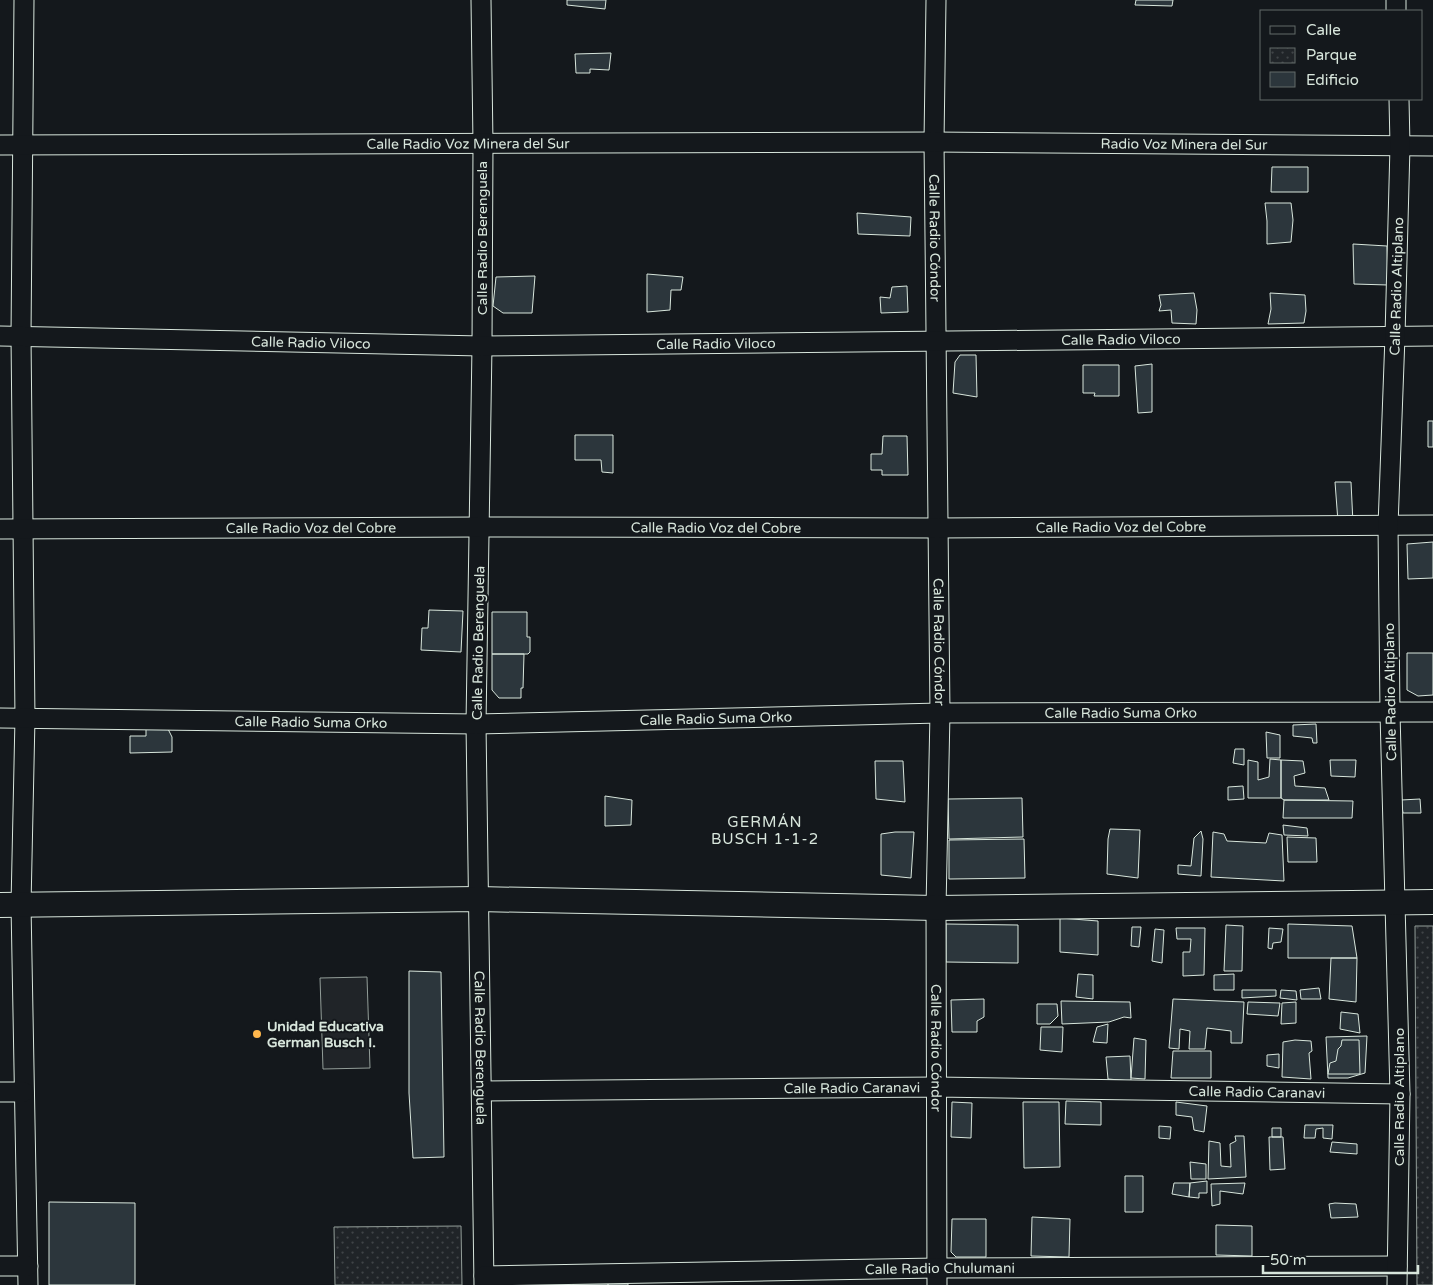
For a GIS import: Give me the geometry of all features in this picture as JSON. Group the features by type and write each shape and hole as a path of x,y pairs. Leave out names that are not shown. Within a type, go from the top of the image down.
{"street":[{"path":"24,0 21,336 25,718 11,905 24,1092 28,1285"},
{"name":"Calle Radio Berenguela","path":"481,0 483,144 482,346 476,724 483,1091 484,1281"},
{"name":"Calle Radio Cóndor","path":"936,0 934,142 940,713 936,908 937,1276"},
{"name":"Calle Radio Altiplano","path":"1397,1285 1400,1094 1390,713 1388,526 1400,146 1399,100"},
{"name":"Calle Radio Voz Minera del Sur","path":"0,145 934,142"},
{"name":"Radio Voz Minera del Sur","path":"934,142 1433,146"},
{"name":"Calle Radio Viloco","path":"0,336 482,346 1433,336"},
{"name":"Calle Radio Voz del Cobre","path":"0,529 1433,526"},
{"name":"Calle Radio Suma Orko","path":"0,718 476,724 940,713 1433,712"},
{"path":"11,905 478,899 936,908 1433,902"},
{"name":"Calle Radio Caranavi","path":"483,1091 936,1087 1400,1094"},
{"path":"0,1092 24,1092"},
{"path":"0,1266 28,1266"},
{"name":"Calle Radio Chulumani","path":"484,1281 937,1276 1397,1266"}],"green space":[{"path":"1415,926 1433,926 1433,1285 1417,1285"},
{"path":"367,977 370,1068 323,1069 320,978"},
{"path":"461,1226 462,1285 335,1285 334,1227"}],"building":[{"path":"567,0 606,0 605,9 567,5"},
{"path":"1136,0 1173,0 1172,6 1135,5"},
{"path":"611,53 609,70 590,69 590,73 576,73 575,54"},
{"path":"1272,167 1308,167 1308,192 1271,192"},
{"path":"1265,203 1291,203 1293,220 1291,242 1267,244"},
{"path":"857,213 911,217 910,236 858,234"},
{"path":"1353,244 1387,246 1388,285 1354,284"},
{"path":"647,274 683,277 681,290 671,290 670,310 647,312"},
{"path":"535,276 532,313 503,313 493,306 496,277"},
{"path":"907,286 908,312 881,313 880,297 890,298 892,287"},
{"path":"1194,293 1197,310 1196,324 1172,323 1171,310 1159,311 1161,305 1159,295"},
{"path":"1270,293 1305,295 1306,311 1304,323 1268,324 1271,309"},
{"path":"960,355 976,355 977,397 953,393 955,362"},
{"path":"1152,364 1152,412 1138,413 1135,366"},
{"path":"1083,365 1119,365 1119,396 1094,396 1095,393 1083,393"},
{"path":"1428,421 1433,421 1433,447 1428,447"},
{"path":"575,435 613,435 613,473 602,472 601,460 575,460"},
{"path":"883,436 907,436 908,475 882,475 882,470 871,470 871,454 882,454"},
{"path":"1335,482 1351,482 1353,523 1338,522"},
{"path":"1433,542 1433,578 1408,579 1407,544"},
{"path":"429,610 463,611 461,652 421,650 422,628 428,628"},
{"path":"492,612 527,612 527,637 530,637 530,652 528,654 492,654"},
{"path":"1407,653 1433,653 1433,695 1418,696 1407,690"},
{"path":"492,654 524,654 521,698 499,698 492,690"},
{"path":"1316,724 1317,743 1313,743 1312,738 1293,736 1293,725"},
{"path":"146,729 168,729 172,737 172,752 130,753 130,736 146,736"},
{"path":"1266,732 1280,735 1280,758 1267,758"},
{"path":"1235,749 1244,749 1244,765 1233,763"},
{"path":"1270,759 1281,760 1281,798 1248,798 1248,760 1258,762 1258,780 1269,777"},
{"path":"1281,760 1303,761 1305,773 1294,776 1295,786 1325,788 1329,800 1284,800 1281,798"},
{"path":"1330,760 1356,760 1355,777 1331,776"},
{"path":"875,761 903,761 905,802 876,799"},
{"path":"1243,786 1244,799 1228,800 1228,787"},
{"path":"605,796 632,800 631,825 605,826"},
{"path":"1022,798 1023,837 949,839 948,799"},
{"path":"1420,799 1421,813 1403,813 1401,800"},
{"path":"1284,800 1353,801 1352,818 1283,818"},
{"path":"1283,825 1307,828 1308,836 1284,835"},
{"path":"1110,829 1140,830 1138,878 1107,874"},
{"path":"1201,831 1203,839 1201,876 1178,874 1178,865 1191,866 1194,838"},
{"path":"914,832 911,878 881,875 881,834"},
{"path":"1213,832 1224,834 1227,841 1266,843 1269,833 1282,835 1284,881 1211,877"},
{"path":"1287,837 1316,838 1317,862 1288,862"},
{"path":"1024,839 1025,878 949,879 949,840"},
{"path":"1060,918 1098,921 1098,955 1060,952"},
{"path":"946,924 1018,925 1018,963 946,962"},
{"path":"1288,924 1352,926 1357,958 1288,958"},
{"path":"1226,925 1243,926 1242,971 1224,971"},
{"path":"1132,927 1141,927 1139,947 1131,946"},
{"path":"1176,928 1205,928 1204,975 1183,976 1183,952 1190,952 1191,939 1177,939"},
{"path":"1269,928 1283,929 1281,942 1273,943 1272,949 1268,948"},
{"path":"1155,929 1164,930 1162,963 1152,961"},
{"path":"1331,958 1357,958 1356,1002 1329,999"},
{"path":"409,971 441,972 444,1157 413,1158 409,1093"},
{"path":"1078,974 1093,975 1093,999 1076,997"},
{"path":"1234,974 1234,990 1214,990 1214,975"},
{"path":"1319,988 1321,999 1301,999 1300,990"},
{"path":"1242,990 1276,990 1276,996 1242,998"},
{"path":"1281,990 1296,991 1297,1000 1280,998"},
{"path":"984,999 984,1017 977,1021 977,1032 952,1032 951,1000"},
{"path":"1173,999 1244,1002 1242,1043 1231,1043 1231,1031 1207,1028 1205,1049 1189,1049 1190,1031 1180,1029 1179,1049 1169,1048"},
{"path":"1061,1001 1130,1002 1131,1018 1124,1017 1109,1022 1062,1024"},
{"path":"1248,1002 1280,1003 1278,1016 1247,1014"},
{"path":"1296,1002 1296,1023 1281,1024 1282,1003"},
{"path":"1037,1004 1057,1004 1058,1016 1050,1024 1037,1024"},
{"path":"1341,1012 1358,1014 1360,1033 1340,1029"},
{"path":"1108,1024 1107,1043 1093,1042 1097,1027"},
{"path":"1041,1027 1063,1027 1062,1052 1040,1050"},
{"path":"1367,1036 1365,1073 1348,1078 1328,1078 1326,1037"},
{"path":"1134,1038 1146,1040 1145,1079 1131,1078"},
{"path":"1295,1040 1311,1041 1312,1051 1309,1053 1311,1079 1282,1077 1283,1042"},
{"path":"1342,1040 1359,1040 1360,1074 1328,1074 1330,1063 1336,1061"},
{"path":"1173,1051 1211,1051 1211,1078 1171,1078"},
{"path":"1279,1054 1279,1068 1267,1066 1267,1055"},
{"path":"1130,1056 1131,1081 1108,1079 1106,1057"},
{"path":"1066,1101 1101,1102 1101,1125 1065,1124"},
{"path":"952,1102 972,1103 971,1138 951,1137"},
{"path":"1023,1102 1059,1102 1060,1167 1024,1168"},
{"path":"1176,1102 1207,1106 1204,1132 1194,1130 1192,1117 1176,1115"},
{"path":"1305,1125 1333,1125 1332,1139 1323,1138 1323,1128 1316,1129 1315,1138 1304,1138"},
{"path":"1159,1126 1171,1127 1170,1139 1159,1138"},
{"path":"1272,1128 1281,1128 1281,1137 1272,1137"},
{"path":"1235,1136 1244,1136 1246,1177 1208,1179 1209,1141 1220,1143 1221,1166 1231,1167 1230,1144 1236,1141"},
{"path":"1269,1137 1283,1137 1285,1169 1270,1170"},
{"path":"1332,1142 1357,1144 1357,1154 1330,1152"},
{"path":"1190,1162 1206,1164 1206,1179 1191,1179"},
{"path":"1125,1176 1143,1176 1143,1212 1125,1212"},
{"path":"1207,1181 1207,1193 1199,1193 1199,1198 1189,1197 1190,1183"},
{"path":"1174,1183 1190,1183 1189,1197 1172,1194"},
{"path":"1245,1183 1243,1194 1220,1191 1220,1204 1212,1206 1211,1184"},
{"path":"49,1202 135,1203 135,1285 49,1285"},
{"path":"1329,1204 1356,1204 1358,1217 1331,1218"},
{"path":"1032,1217 1070,1219 1069,1257 1031,1256"},
{"path":"952,1219 986,1219 986,1257 956,1257 951,1252"},
{"path":"1216,1225 1252,1226 1252,1256 1216,1255"},
{"path":"573,1282 608,1282 608,1285 573,1285"},
{"path":"608,1282 628,1283 628,1285 608,1285"}],"place":[{"name":"Unidad Educativa German Busch I.","path":"257,1034"}],"district":[{"name":"GERMÁN BUSCH 1-1-2","path":"765,830"}]}
